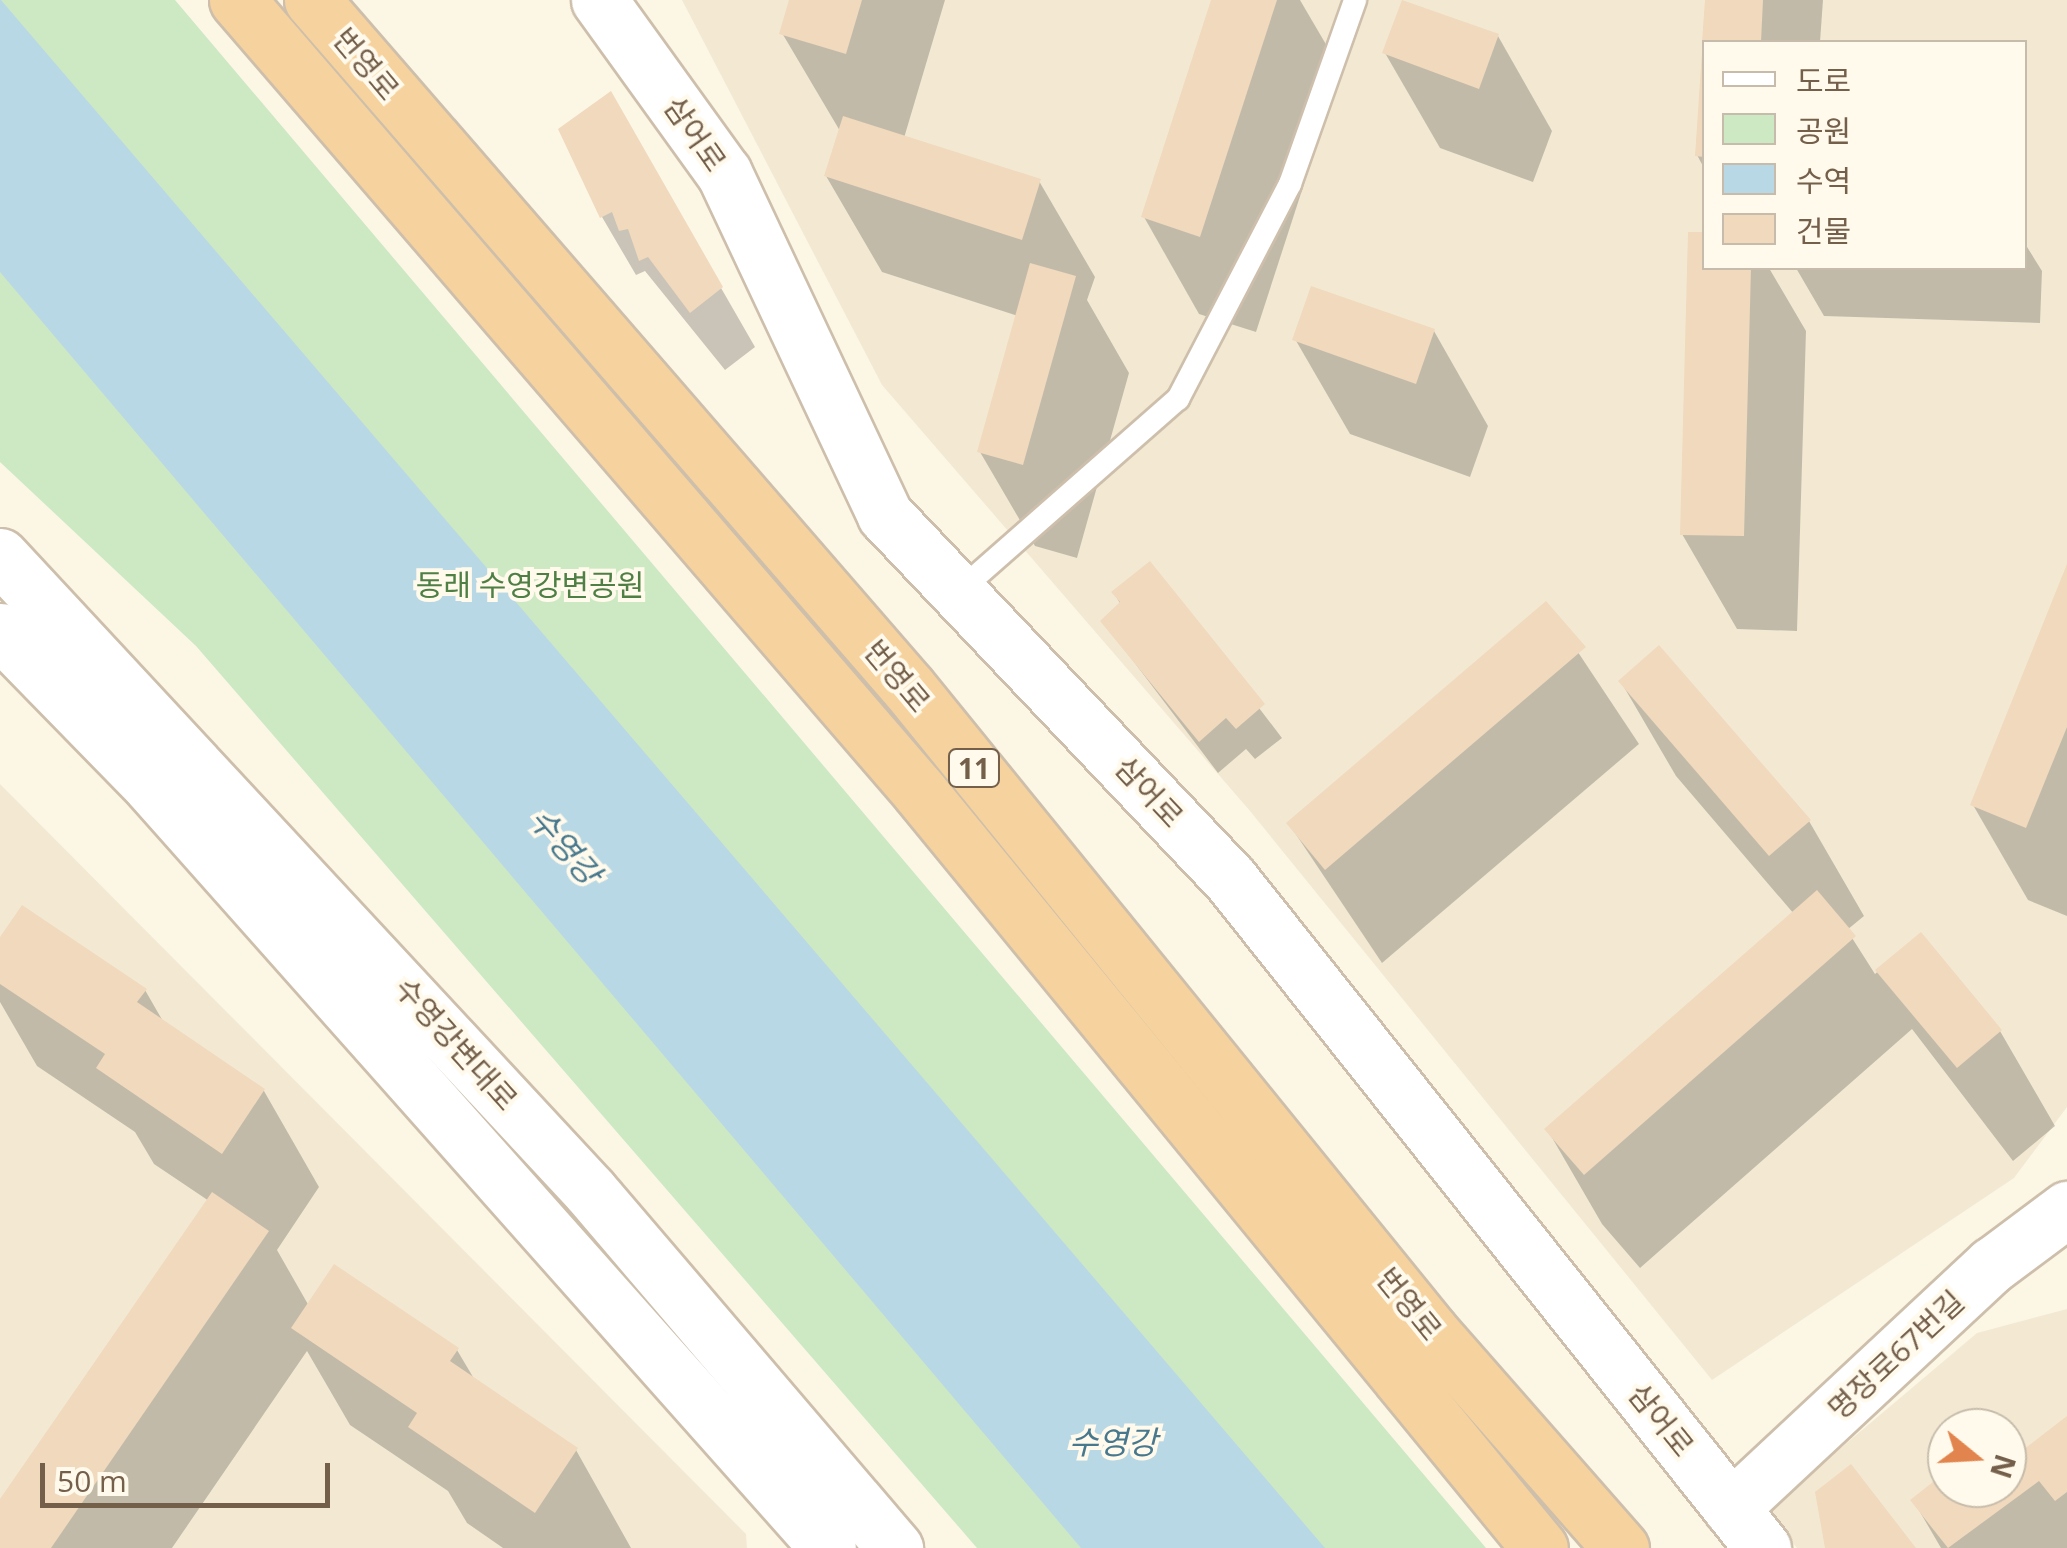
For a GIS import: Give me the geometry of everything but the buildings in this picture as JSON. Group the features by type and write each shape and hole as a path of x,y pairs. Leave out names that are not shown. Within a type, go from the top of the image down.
{"highway":[{"name":"번영로","path":"237,0 919,791 1540,1548"},
{"name":"번영로","path":"312,0 908,687 1431,1332 1621,1548"}],"main road":[{"name":"삼어로","path":"599,0 724,173 884,515 1231,880 1748,1528"},
{"name":"수영강변대로","path":"0,556 590,1190 895,1548"},
{"name":"수영강변대로","path":"0,631 152,786 828,1548"},
{"name":"명장로67번길","path":"1748,1528 1992,1265 2067,1208"}],"lane":[{"path":"958,592 1178,400 1290,184 1355,0"}],"shaded area":[{"path":"682,0 2067,0 2067,1107 2014,1178 1712,1380 1250,811 882,385"},
{"path":"0,784 746,1534 747,1548 0,1548"},
{"path":"2067,1309 2067,1548 1797,1548 1766,1511 1977,1333"}],"green space":[{"name":"동래 수영강변공원","path":"0,0 175,0 1486,1548 977,1548 196,646 0,462"}],"water":[{"name":"수영강","path":"0,0 1325,1548 1081,1548 0,272"}]}
